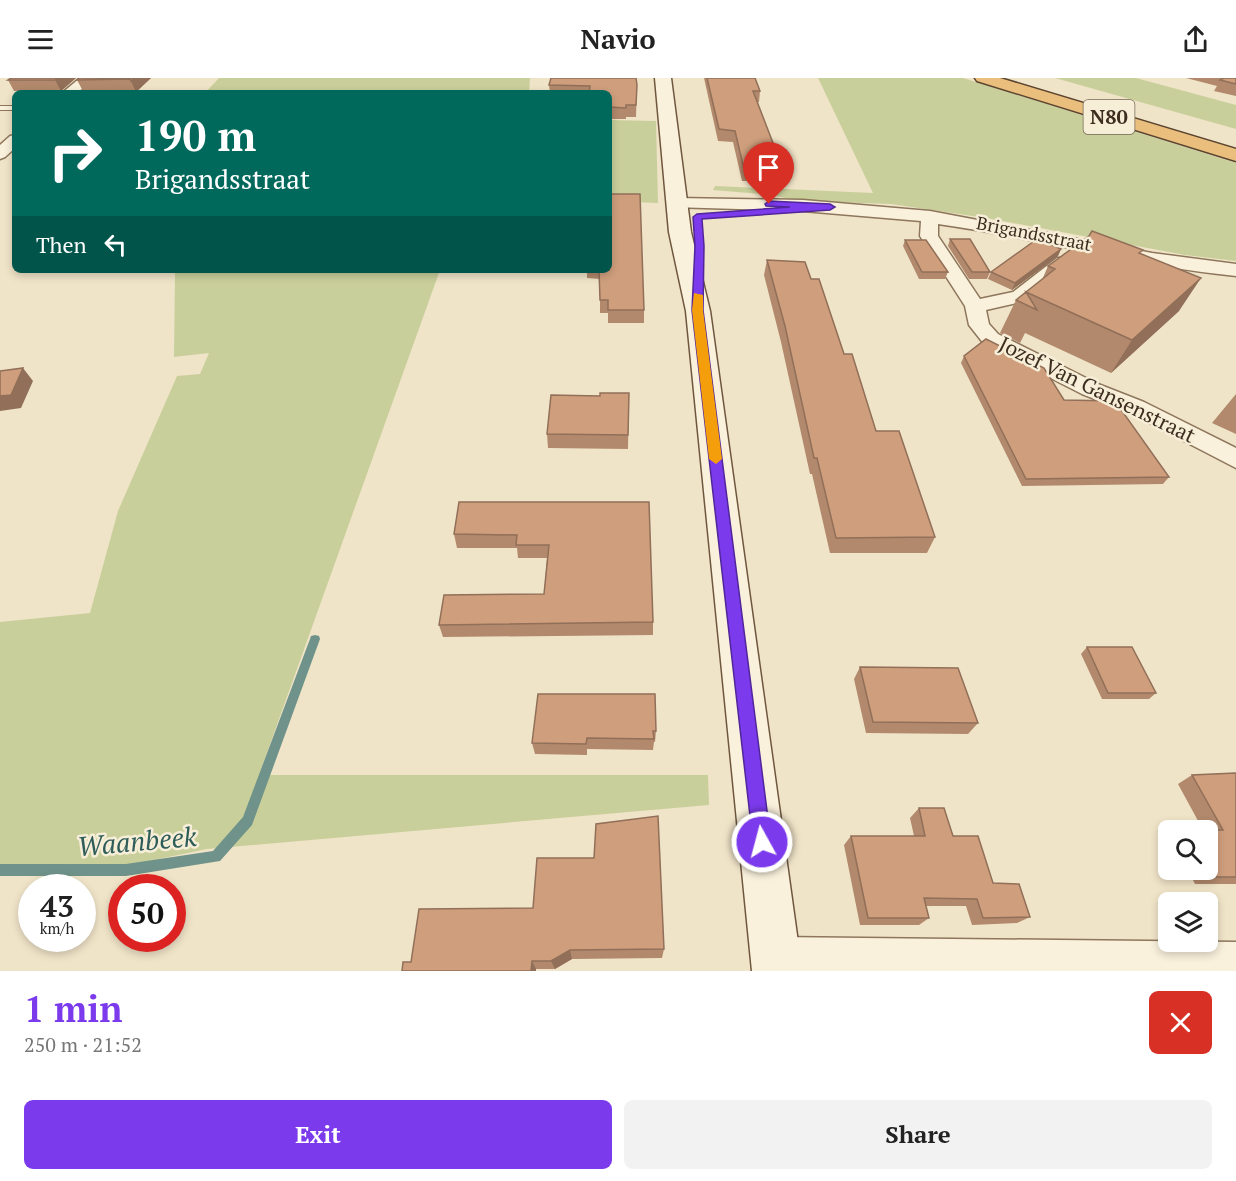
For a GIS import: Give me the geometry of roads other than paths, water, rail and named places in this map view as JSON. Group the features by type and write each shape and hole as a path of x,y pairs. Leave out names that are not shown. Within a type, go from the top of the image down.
{"highway":[{"name":"N80","path":"983,78 1236,155"},
{"name":"N80","path":"1027,78 1236,139"}],"main road":[{"path":"663,78 687,210 700,246 698,310 777,964"},
{"path":"673,78 687,210"}],"street":[{"path":"73,90 88,78"},
{"name":"Brigandsstraat","path":"687,210 830,207 930,216 1073,253 1236,270"},
{"name":"Jozef Van Gansenstraat","path":"930,216 929,236 975,306 979,325 992,339 1090,389 1136,407 1236,459"},
{"name":"Jozef Van Gansenstraat","path":"975,306 1019,297 1073,253"},
{"path":"777,964 1236,962"}],"waterway":[{"name":"Waanbeek","path":"0,870 126,870 216,857 248,821 315,639"}]}
